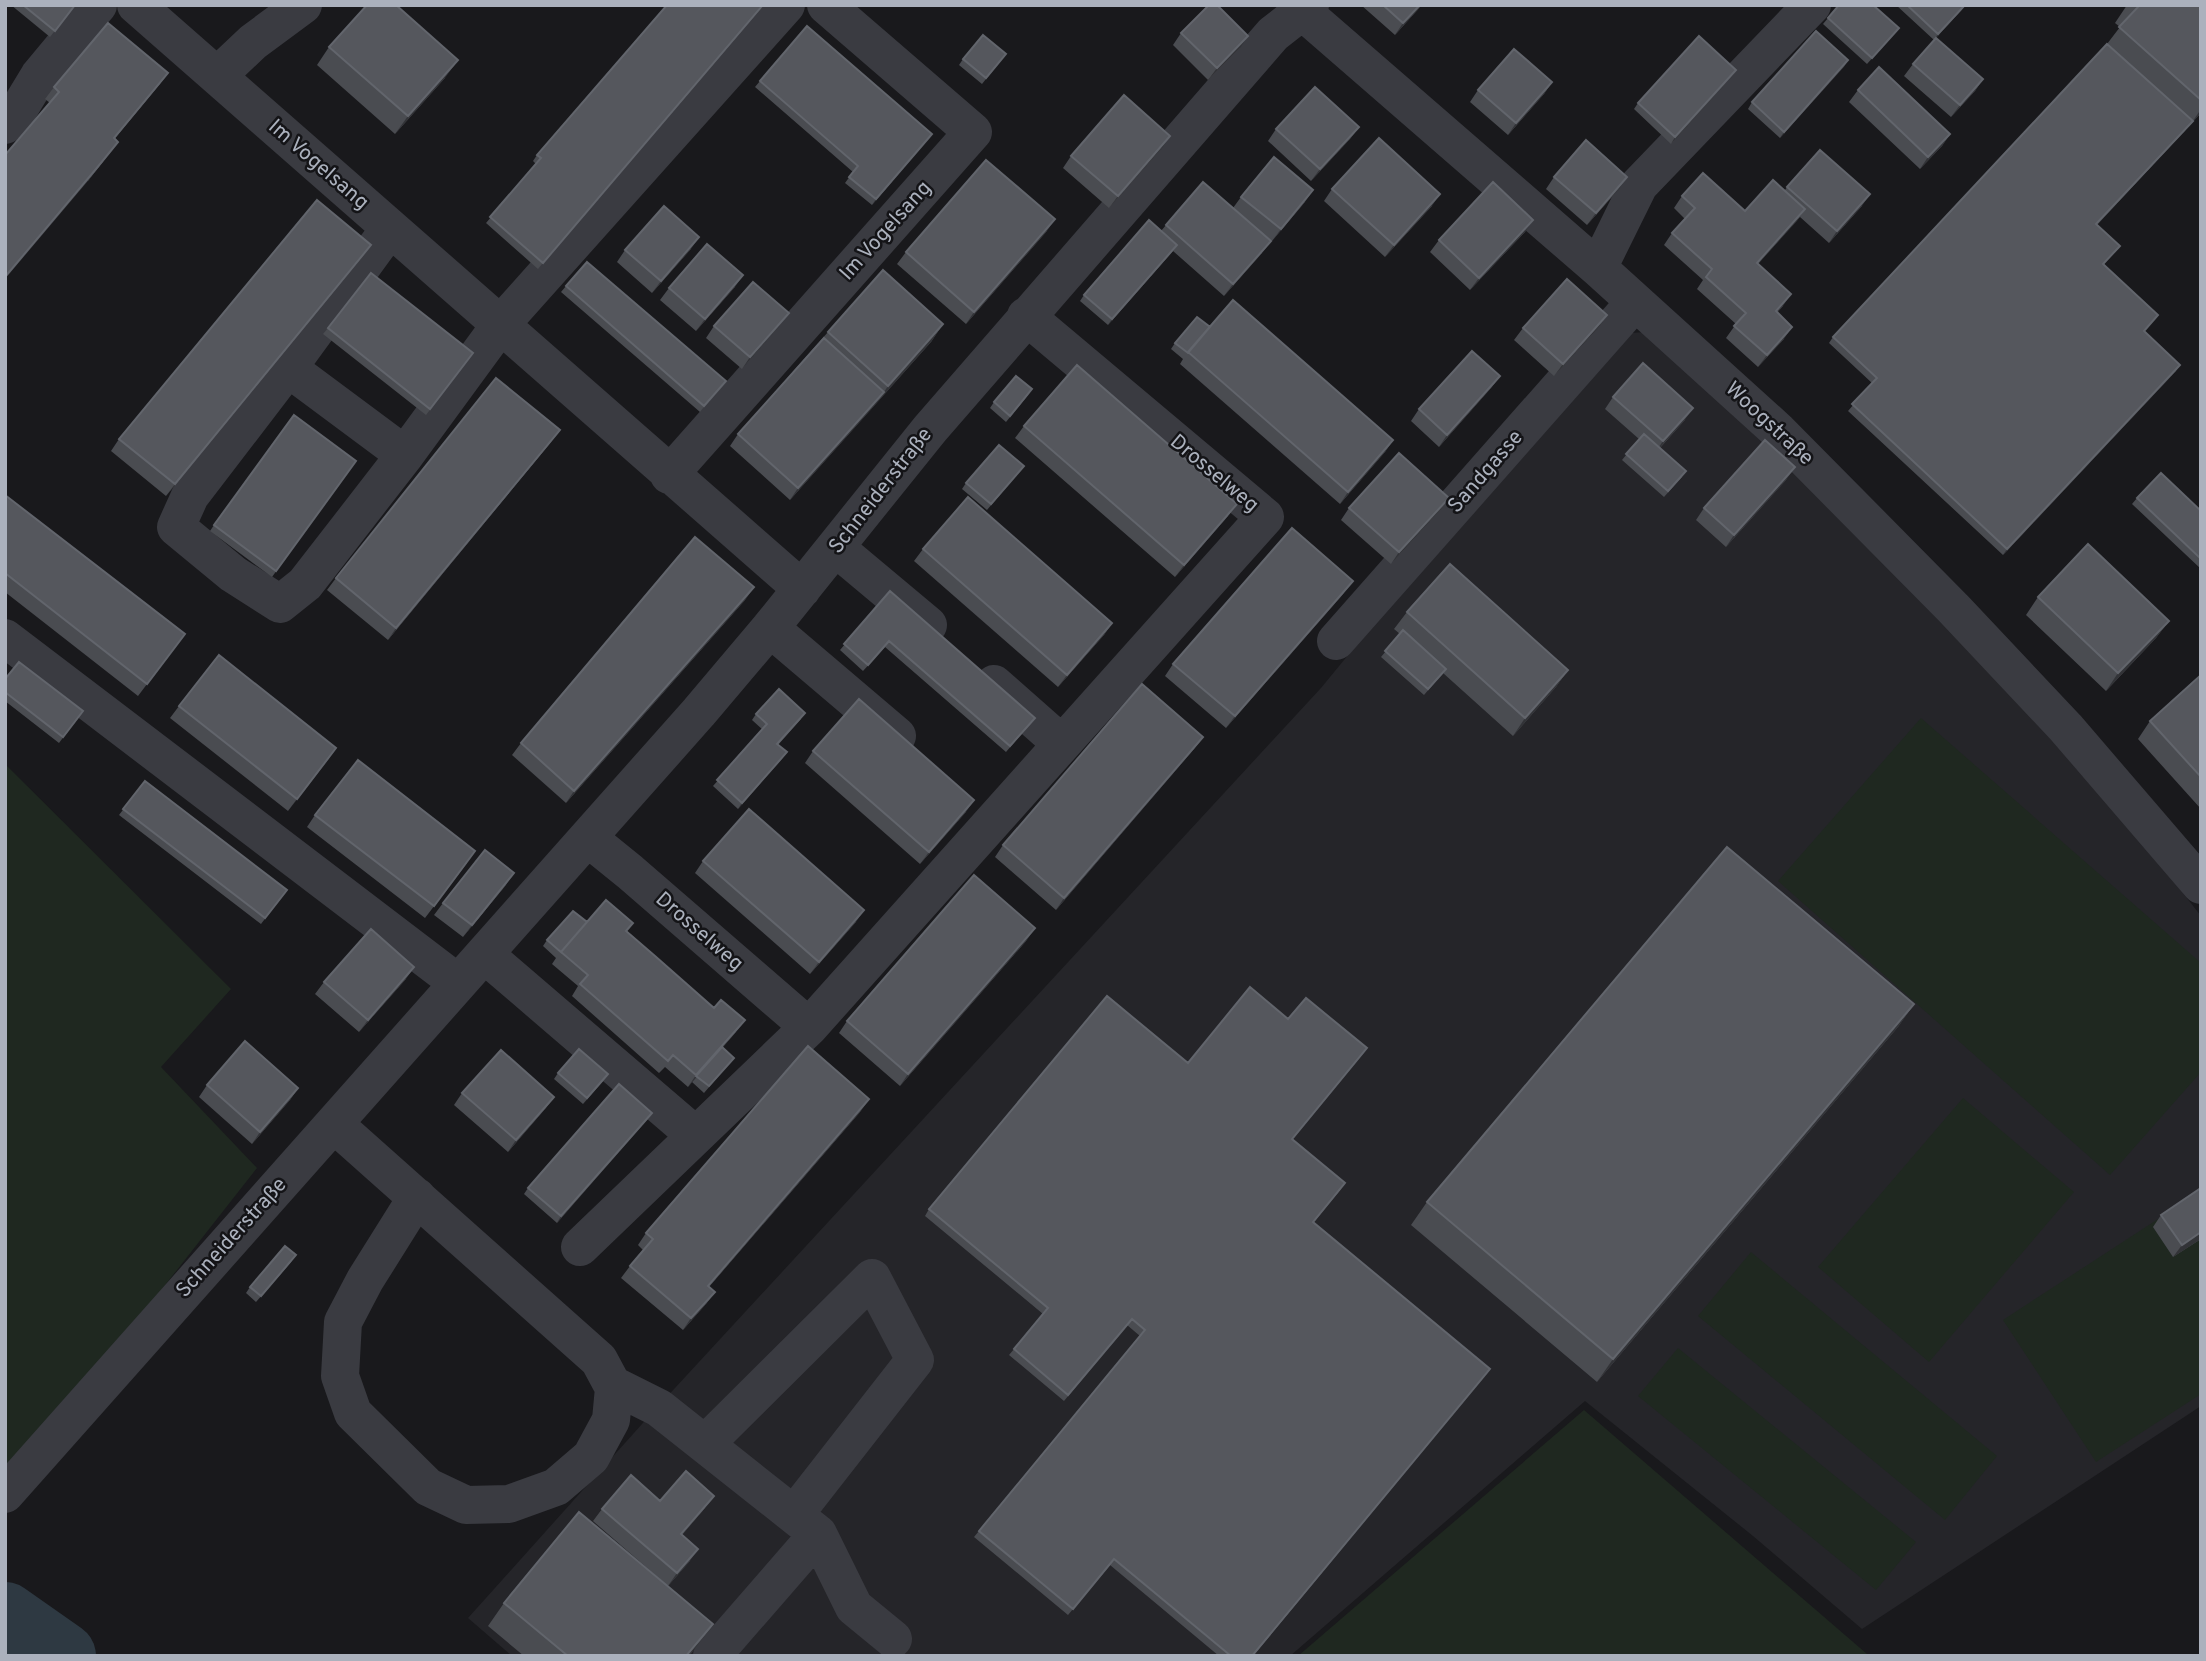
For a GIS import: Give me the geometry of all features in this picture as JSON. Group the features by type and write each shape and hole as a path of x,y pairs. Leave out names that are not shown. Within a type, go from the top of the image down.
{"street":[{"path":"5,125 19,109 39,76 98,5"},
{"path":"217,76 253,41 303,5"},
{"path":"390,228 190,496 176,527 233,574 280,604 306,584 501,324 786,5"},
{"name":"Im Vogelsang","path":"669,475 973,132 826,5"},
{"path":"1598,268 1639,185 1812,5"},
{"name":"Woogstraße","path":"1302,7 1598,268 1787,440 1954,609 2066,728 2201,885"},
{"name":"Schneiderstraße","path":"5,1494 588,838 771,628 930,429 1026,316 1273,34 1302,7"},
{"name":"Im Vogelsang","path":"161,12 217,76 802,589"},
{"name":"Sandgasse","path":"1336,641 1635,302"},
{"name":"Drosselweg","path":"580,1247 809,1027 1265,517 1026,316"},
{"path":"288,368 405,455"},
{"path":"836,548 1062,744"},
{"path":"771,628 922,758"},
{"path":"5,638 458,983"},
{"path":"964,794 996,821"},
{"name":"Drosselweg","path":"588,838 809,1027"},
{"path":"484,954 695,1135"},
{"path":"334,1124 599,1360 613,1385 611,1420 591,1457 556,1487 509,1504 466,1506 428,1487 353,1413 340,1376 343,1322 365,1280 417,1198"},
{"path":"705,1444 872,1278 915,1360 806,1524 712,1656"},
{"path":"613,1385 659,1408 806,1524 854,1607 893,1639"}],"shaded area":[{"path":"1647,332 1939,604 2106,795 2201,916 2201,1406 1862,1629 1753,1536 1585,1401 1290,1656 512,1656 468,1618 651,1414 1321,688 1612,334"},
{"path":"1921,718 2201,963 2201,1072 2110,1175 1778,881"},
{"path":"5,764 231,989 161,1067 257,1168 5,1489"},
{"path":"1963,1098 2074,1192 1929,1362 1818,1267"},
{"path":"2201,1191 2201,1394 2096,1462 2003,1320"},
{"path":"1751,1252 1997,1456 1945,1520 1698,1316"},
{"path":"1678,1348 1916,1542 1876,1590 1638,1396"},
{"path":"1584,1410 1867,1654 1298,1656"}],"building":[{"path":"23,5 75,5 55,31"},
{"path":"367,5 396,5 458,60 408,116 329,47"},
{"path":"667,5 763,5 543,263 490,217 541,158 537,155"},
{"path":"1209,5 1217,5 1248,36 1217,68 1181,33"},
{"path":"1383,5 1420,5 1403,23"},
{"path":"1839,5 1873,5 1899,28 1872,58 1828,18"},
{"path":"1907,5 1965,5 1938,34"},
{"path":"2137,5 2201,5 2201,100 2119,27 2139,6"},
{"path":"108,23 168,73 114,138 118,142 5,277 5,155 59,92 54,87"},
{"path":"807,26 932,134 876,199 849,177 858,166 760,81"},
{"path":"1816,31 1848,60 1784,132 1752,102"},
{"path":"983,35 1006,54 986,78 963,59"},
{"path":"1699,36 1736,70 1675,137 1638,103"},
{"path":"1936,38 1983,79 1960,105 1913,64"},
{"path":"2107,44 2193,121 2096,224 2120,246 2103,264 2158,315 2144,331 2180,365 2007,549 1852,404 1877,378 1833,337"},
{"path":"1514,49 1552,82 1516,123 1478,90"},
{"path":"1879,67 1950,134 1928,157 1858,90"},
{"path":"1315,87 1359,127 1320,169 1276,129"},
{"path":"1124,95 1170,136 1118,196 1071,156"},
{"path":"1379,138 1440,194 1394,245 1332,189"},
{"path":"1586,140 1627,177 1596,213 1554,177"},
{"path":"1820,150 1870,194 1837,231 1787,187"},
{"path":"1274,157 1313,190 1281,229 1241,197"},
{"path":"986,160 1055,219 974,312 906,252"},
{"path":"1703,173 1745,211 1773,180 1805,209 1757,263 1791,294 1776,311 1792,327 1767,355 1734,326 1746,313 1706,277 1712,269 1672,233 1695,208 1682,196"},
{"path":"1203,182 1271,241 1233,284 1166,225"},
{"path":"1493,182 1533,220 1479,278 1439,240"},
{"path":"317,200 371,245 175,484 119,439"},
{"path":"664,206 699,237 661,281 625,250"},
{"path":"1149,220 1177,245 1112,319 1084,295"},
{"path":"707,244 743,275 705,319 669,288"},
{"path":"587,262 726,381 704,406 566,286"},
{"path":"883,270 943,324 888,386 828,332"},
{"path":"371,273 473,353 430,409 328,328"},
{"path":"1567,279 1607,315 1563,364 1523,328"},
{"path":"753,282 789,313 750,357 714,326"},
{"path":"1233,300 1393,440 1348,492 1188,352"},
{"path":"1197,317 1210,327 1188,353 1175,343"},
{"path":"824,338 884,392 798,488 738,434"},
{"path":"1472,351 1500,376 1447,435 1419,409"},
{"path":"1643,363 1693,408 1663,441 1613,397"},
{"path":"1077,365 1237,504 1184,565 1024,426"},
{"path":"1016,376 1032,389 1010,416 994,402"},
{"path":"496,378 560,430 396,628 336,578"},
{"path":"294,415 356,461 276,571 214,525"},
{"path":"1644,434 1686,471 1668,491 1626,454"},
{"path":"1765,440 1795,467 1734,535 1704,508"},
{"path":"999,445 1024,466 991,504 966,483"},
{"path":"1399,453 1449,498 1399,552 1349,508"},
{"path":"2161,473 2201,511 2201,559 2137,498"},
{"path":"5,495 185,634 147,684 5,573"},
{"path":"968,497 1112,623 1067,675 923,549"},
{"path":"1292,528 1353,581 1235,716 1173,664"},
{"path":"695,537 754,587 574,791 521,743"},
{"path":"2088,544 2169,621 2118,673 2038,597"},
{"path":"1450,564 1568,670 1525,718 1407,612"},
{"path":"890,591 1035,718 1010,746 889,641 868,665 844,644"},
{"path":"1403,630 1446,669 1428,689 1385,651"},
{"path":"219,655 336,748 297,799 179,706"},
{"path":"19,662 83,711 63,737 5,692 5,679"},
{"path":"2201,675 2201,777 2150,721"},
{"path":"1142,684 1203,737 1064,898 1003,845"},
{"path":"779,689 805,713 777,744 787,752 742,803 717,780 767,724 756,714"},
{"path":"859,699 974,800 929,852 813,751"},
{"path":"358,760 475,851 434,906 315,815"},
{"path":"145,781 287,890 265,918 123,809"},
{"path":"749,809 864,910 819,962 703,861"},
{"path":"1727,847 1914,1004 1613,1359 1427,1202"},
{"path":"485,850 514,873 472,925 443,903"},
{"path":"974,875 1035,928 908,1074 847,1021"},
{"path":"606,900 633,923 626,931 714,1008 721,1000 745,1020 696,1075 673,1055 668,1061 580,984 588,975 561,952"},
{"path":"573,911 587,922 562,953 547,940"},
{"path":"371,929 414,967 368,1020 324,982"},
{"path":"1250,987 1288,1019 1306,998 1367,1048 1292,1139 1345,1183 1313,1222 1490,1369 1252,1656 1231,1656 1114,1559 1073,1609 979,1531 1145,1330 1132,1319 1068,1395 1014,1349 1048,1308 929,1209 1107,996 1188,1063"},
{"path":"245,1041 298,1088 260,1132 207,1085"},
{"path":"808,1046 869,1099 708,1286 715,1292 691,1318 630,1266 653,1239 646,1233"},
{"path":"722,1047 734,1058 709,1086 696,1076"},
{"path":"579,1049 608,1074 587,1098 558,1073"},
{"path":"501,1050 554,1097 516,1140 462,1093"},
{"path":"619,1084 652,1113 561,1216 528,1188"},
{"path":"2201,1188 2201,1232 2182,1245 2161,1215"},
{"path":"285,1246 296,1255 261,1296 250,1287"},
{"path":"686,1471 714,1496 681,1534 698,1549 677,1573 602,1509 631,1475 660,1501"},
{"path":"579,1512 713,1624 686,1656 568,1656 504,1603"}],"waterway":[{"path":"5,1616 62,1656"}]}
